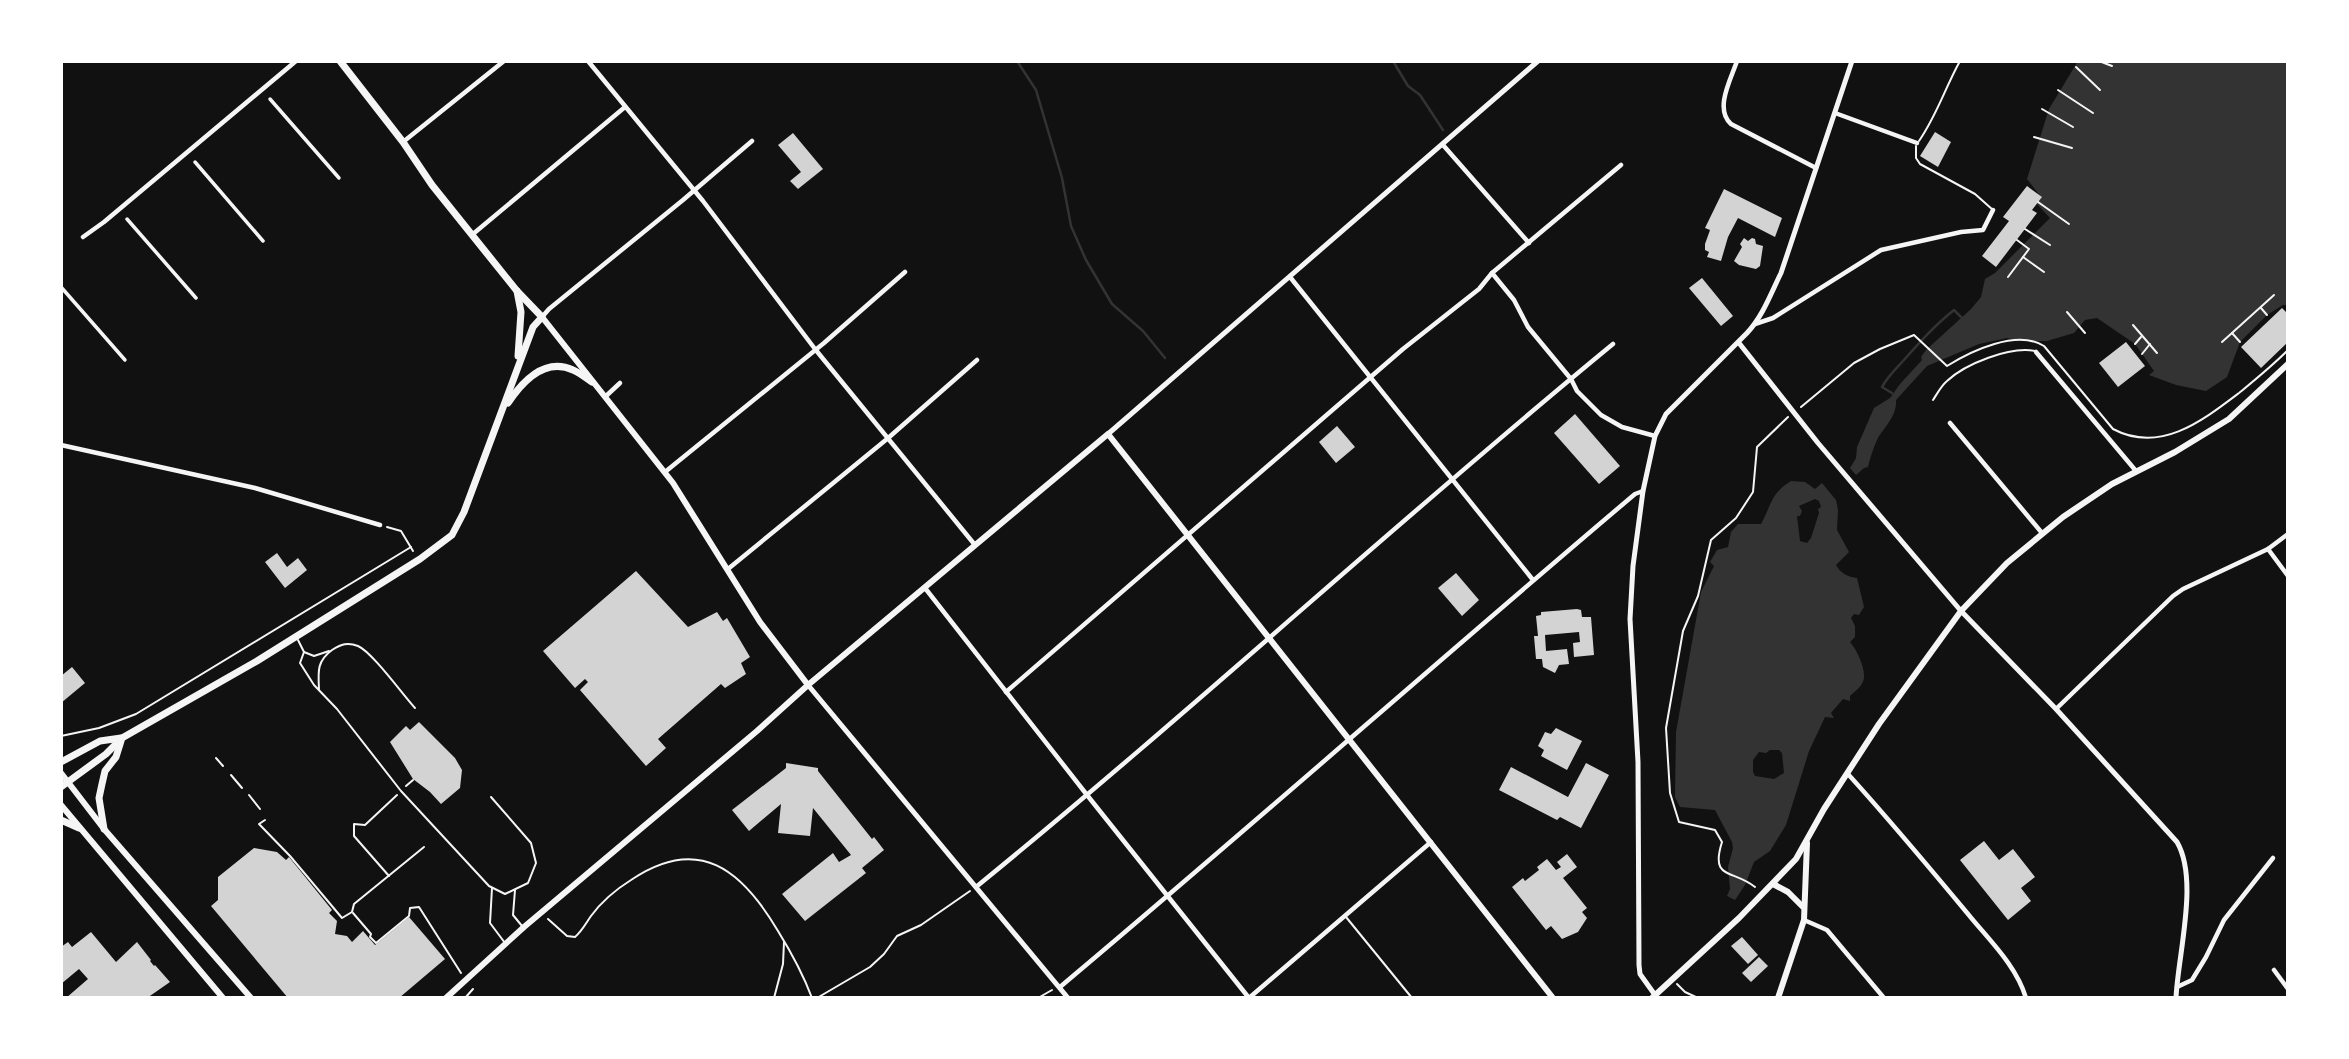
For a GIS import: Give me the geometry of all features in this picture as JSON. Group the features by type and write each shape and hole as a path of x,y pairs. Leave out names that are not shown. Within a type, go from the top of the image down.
{"main road":[{"path":"340,61 403,142 432,185 517,291 542,317 665,472 760,622 808,685"},
{"path":"517,291 521,313 518,365"},
{"path":"64,784 106,754 122,738 296,636 452,535 464,512 533,327 542,317"},
{"path":"1653,996 1773,884 1796,859 1847,773 1961,611 2007,563 2042,533 2092,497 2229,419 2288,365"},
{"path":"501,412 518,388 544,368 571,369 592,382"},
{"path":"446,998 524,927 808,685 1108,434 1553,998"},
{"path":"61,762 100,741 122,738"},
{"path":"104,829 99,798 105,771 116,757 122,738"},
{"path":"61,774 64,784 251,998"},
{"path":"61,805 223,998"},
{"path":"61,820 79,828"},
{"path":"1777,998 1804,920 1807,841"},
{"path":"1773,884 1797,898 1804,909"}],"street":[{"path":"83,237 296,61"},
{"path":"403,142 504,61"},
{"path":"589,61 695,190 815,349 975,546"},
{"path":"1108,434 1538,61"},
{"path":"1737,61 1723,105 1725,119 1816,168"},
{"path":"1653,996 1640,974 1639,965 1638,762 1630,619 1633,566 1643,491 1655,436 1665,414 1739,343 1755,324 1781,273 1852,61"},
{"path":"270,99 339,178"},
{"path":"473,234 625,107"},
{"path":"1835,113 1917,143"},
{"path":"542,317 752,141"},
{"path":"1443,145 1529,243"},
{"path":"195,162 263,241"},
{"path":"1006,692 1403,349 1479,289 1492,273 1621,165"},
{"path":"1755,324 1773,318 1881,250 1961,232 1983,230 1993,211"},
{"path":"127,219 196,298"},
{"path":"665,472 905,272"},
{"path":"1492,273 1514,300 1528,327 1571,379 1577,391 1601,415 1622,427 1655,436"},
{"path":"1290,277 1533,580"},
{"path":"61,287 125,360"},
{"path":"1739,343 1833,462 1961,611 2056,709 2178,842 2186,861 2187,881 2176,998"},
{"path":"975,887 1087,795 1451,480 1613,344"},
{"path":"2036,352 2136,471"},
{"path":"728,569 887,439 977,360"},
{"path":"605,397 620,383"},
{"path":"1950,423 2042,533"},
{"path":"61,445 255,488 380,525"},
{"path":"808,685 1063,993 1350,738 1635,494 1643,491"},
{"path":"2056,709 2173,596 2269,549 2288,534"},
{"path":"2269,549 2288,576"},
{"path":"925,588 1249,998 1431,842"},
{"path":"1847,773 1897,828 2015,972 2026,998"},
{"path":"2176,987 2192,980 2224,919 2273,858"},
{"path":"1804,920 1827,930 1884,998"},
{"path":"2274,970 2288,989"}],"lane":[{"path":"1960,61 1934,120 1917,143 1916,158 1920,164 1975,194 1993,211"},
{"path":"1933,400 1947,381 1978,363 2014,350 2036,352"},
{"path":"296,636 304,652 314,656 331,651"},
{"path":"319,690 318,667 322,657 347,643 365,650 415,708"},
{"path":"304,652 300,663 314,685 337,709 401,791 469,866 492,887 505,894 528,883 536,863 531,843 491,797"},
{"path":"492,887 490,923 506,944"},
{"path":"515,889 513,915 524,927"},
{"path":"1345,916 1412,998"}],"path":[{"path":"2099,61 2112,65"},
{"path":"2076,66 2100,90"},
{"path":"2058,90 2093,113"},
{"path":"2042,109 2073,127"},
{"path":"2034,136 2072,148"},
{"path":"2038,202 2070,225"},
{"path":"2025,229 2050,246"},
{"path":"2008,277 2029,249 2017,240"},
{"path":"2023,257 2044,272"},
{"path":"2222,342 2274,295"},
{"path":"2260,307 2267,315"},
{"path":"2067,312 2084,333"},
{"path":"2133,325 2157,353"},
{"path":"2232,333 2240,342"},
{"path":"1751,884 1722,870 1718,865 1717,858 1722,842 1720,835 1708,827 1679,822 1670,793 1666,728 1683,631 1698,596 1711,540 1737,518 1753,492 1757,447 1794,412 1854,363 1880,349 1915,336 1947,366 1959,358 2000,342 2039,343 2113,429 2125,436 2153,438 2183,431 2201,422 2288,351"},
{"path":"2135,344 2143,336"},
{"path":"2142,354 2150,344"},
{"path":"61,736 99,728 136,714 412,549 401,531 380,525"},
{"path":"216,758 223,766"},
{"path":"231,775 242,788"},
{"path":"389,876 354,836 354,824 365,825 413,780"},
{"path":"248,796 260,809"},
{"path":"265,820 259,824 342,918 352,912 354,904 424,847"},
{"path":"542,912 563,933 575,937 603,901 652,867 676,860 696,859 718,865 740,879 763,905 813,998"},
{"path":"817,998 870,967 897,936 939,914 975,887"},
{"path":"352,912 371,933 370,937 376,943 409,916 410,908 419,907 461,975"},
{"path":"774,998 783,964 784,941"},
{"path":"1672,979 1685,992 1698,998"},
{"path":"465,998 473,989"},
{"path":"1038,998 1049,991 1063,993"}],"shaded area":[{"path":"2078,61 2288,61 2288,305 2283,305 2267,315 2240,342 2227,377 2206,391 2176,385 2149,375 2154,371 2135,344 2097,318 2085,320 2074,333 2047,341 2007,338 1979,344 1927,366 1896,400 1890,422 1877,440 1868,467 1856,475 1850,468 1874,408 1890,398 1922,360 1926,350 1971,309 1981,297 1985,279 1995,273 2050,218 2035,202 2041,197 2027,179 2049,109"},
{"path":"1791,481 1805,482 1815,489 1822,483 1836,500 1837,530 1849,552 1836,565 1845,574 1857,578 1864,607 1859,615 1854,614 1851,618 1855,626 1855,637 1850,642 1860,659 1864,678 1850,696 1850,701 1843,699 1831,713 1834,718 1825,717 1809,751 1786,825 1770,851 1754,862 1745,885 1735,900 1727,896 1730,889 1728,867 1732,842 1715,810 1680,807 1675,797 1676,732 1701,592 1714,566 1710,562 1717,550 1728,547 1731,532 1738,524 1761,524 1772,500 1779,490","holes":["1815,499 1821,507 1807,543 1800,541 1797,516 1800,516 1802,511 1799,506","1779,750 1782,753 1784,773 1774,779 1755,776 1753,760 1759,752 1766,753"]}],"building":[{"path":"1935,132 1951,142 1938,167 1920,156"},
{"path":"793,133 823,169 798,189 790,181 801,172 778,145"},
{"path":"2027,186 2042,197 2032,210 2037,213 1996,267 1982,256 2009,221 2003,217"},
{"path":"1724,189 1782,218 1775,237 1738,218 1728,237 1721,261 1707,257 1709,252 1705,250 1705,244 1710,230 1705,228"},
{"path":"1744,238 1748,241 1755,239 1756,244 1763,246 1760,266 1756,269 1734,261"},
{"path":"1702,278 1733,316 1721,326 1689,288"},
{"path":"2282,308 2288,314 2288,342 2261,368 2241,347"},
{"path":"2126,342 2145,366 2118,387 2099,363"},
{"path":"1575,414 1620,466 1599,484 1554,433"},
{"path":"1337,426 1355,447 1336,463 1319,442"},
{"path":"277,553 287,567 298,558 307,570 285,588 265,562"},
{"path":"636,571 688,627 717,612 723,621 727,618 750,657 741,663 746,674 725,688 721,684 658,739 666,748 646,766 580,690 588,682 585,679 575,688 543,651"},
{"path":"1456,573 1479,600 1462,616 1438,588"},
{"path":"1581,610 1582,617 1591,617 1594,655 1574,657 1573,643 1580,642 1579,632 1545,635 1546,651 1567,649 1569,664 1559,665 1555,673 1543,667 1542,659 1536,659 1536,616 1541,615 1541,612"},
{"path":"72,667 85,683 61,703 61,676"},
{"path":"419,722 455,758 462,770 460,788 441,804 413,779 390,742 406,726 410,730"},
{"path":"1556,728 1582,741 1567,770 1541,756 1544,750 1538,746 1545,732 1551,734"},
{"path":"786,763 818,768 872,839 874,837 884,850 862,868 866,873 805,921 782,894 833,853 839,862 851,855 813,808 810,836 778,833 781,804 749,831 732,810 786,768"},
{"path":"1586,763 1609,775 1581,828 1560,817 1557,820 1499,790 1511,767 1568,797"},
{"path":"1984,841 1999,860 2013,849 2035,877 2021,888 2031,901 2008,920 1960,860"},
{"path":"254,848 277,852 286,860 289,857 332,910 329,913 337,921 335,934 347,936 352,942 363,931 375,945 409,917 445,959 399,998 288,998 211,906 218,900 218,877"},
{"path":"1567,854 1577,867 1563,878 1587,908 1582,912 1587,918 1578,932 1562,939 1551,926 1546,930 1512,887 1539,870 1537,867 1547,859 1556,870 1561,867 1557,862"},
{"path":"91,932 116,962 137,942 154,966 170,982 147,998 66,998 88,979 79,969 61,984 61,947 68,942 72,947"},
{"path":"1742,937 1758,955 1748,964 1731,946"},
{"path":"1759,957 1768,966 1751,982 1742,973"}],"waterway":[{"path":"1017,61 1036,90 1062,178 1071,226 1086,260 1112,304 1143,331 1165,358"},
{"path":"1393,61 1408,86 1420,95 1443,130"},
{"path":"1892,393 1882,387 1889,376 1954,310 1961,317"}]}
